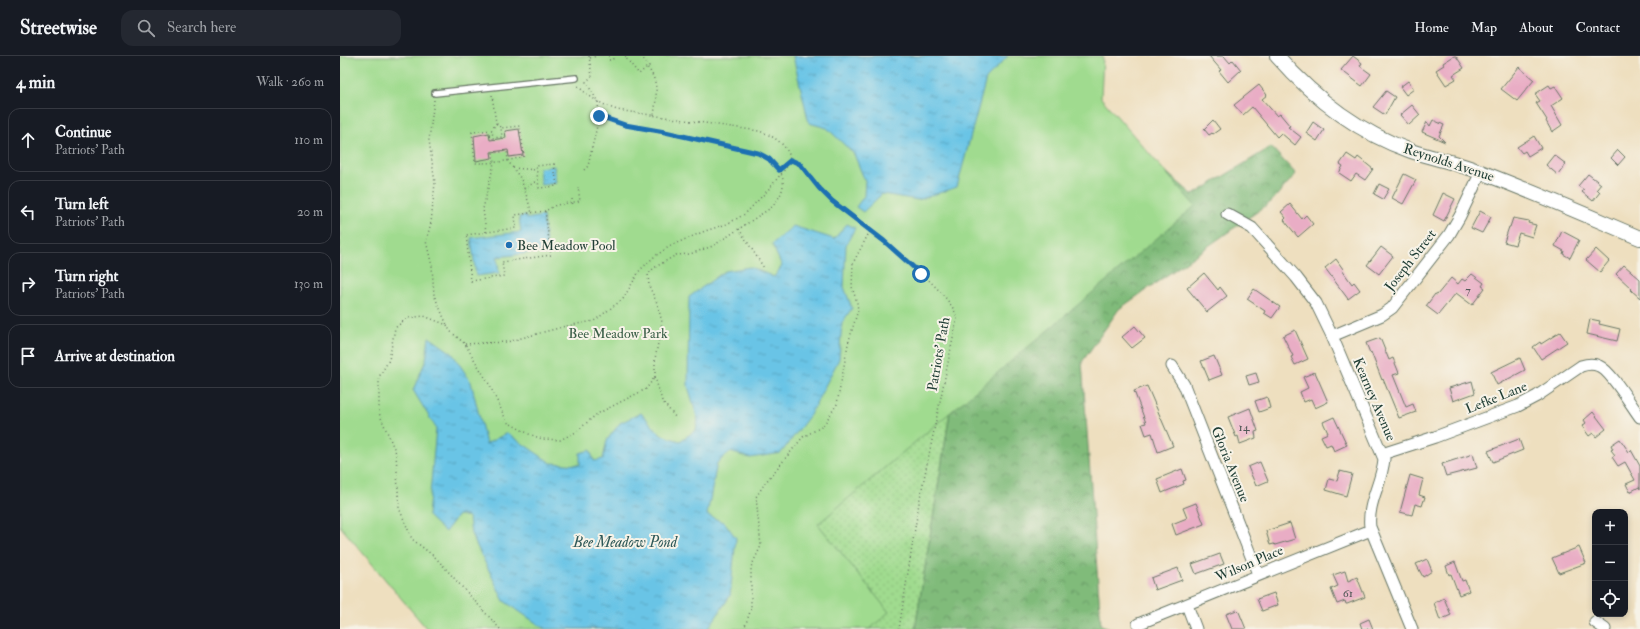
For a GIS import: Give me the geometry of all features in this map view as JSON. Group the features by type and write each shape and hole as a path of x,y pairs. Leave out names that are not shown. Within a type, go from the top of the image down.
{"street":[{"name":"Reynolds Avenue","path":"1276,56 1318,98 1339,115 1385,141 1481,172 1640,238"},
{"name":"Joseph Street","path":"1332,336 1382,315 1392,308 1448,235 1460,216 1481,172"},
{"name":"Kearney Avenue","path":"1227,214 1252,228 1296,277 1316,304 1332,336 1384,459 1383,471 1369,513 1371,530 1412,629"},
{"name":"Lefke Lane","path":"1382,454 1435,437 1518,406 1537,396 1581,366 1588,364 1600,366 1609,374 1640,417"},
{"name":"Gloria Avenue","path":"1172,366 1184,385 1258,574"},
{"name":"Wilson Place","path":"1138,624 1187,605 1258,574 1371,530"},
{"path":"1187,605 1196,629"},
{"path":"1595,622 1605,629"}],"lane":[{"path":"435,93 576,78"}],"path":[{"path":"584,170 588,166 599,116 598,102 586,82 592,76 590,57 596,56"},
{"path":"609,56 609,60 612,60 615,56"},
{"path":"626,56 625,57 639,74 647,67"},
{"path":"641,56 649,66 647,67 656,84 654,116"},
{"path":"576,78 577,84 587,95 598,102 617,110 759,131 774,137 784,145 791,160"},
{"path":"492,87 496,123 492,130 493,138 502,137 501,128 496,123"},
{"path":"435,93 429,140 436,183 431,223 426,241 432,266 434,295 446,325 450,331 465,344 489,384 508,422 529,434 542,439 560,440 576,432 596,414 646,389 655,377"},
{"path":"599,116 625,125 758,153 769,159 781,174 784,186 778,200 765,212 712,246 690,254 676,254 654,268 648,274 649,286 657,303 662,322 655,359 655,377 662,401 676,418"},
{"path":"492,130 472,132 475,162 508,161 524,156 520,126 501,128"},
{"path":"486,232 483,209 494,162 493,153 507,151 508,161 521,179 532,213"},
{"path":"779,170 791,160"},
{"path":"465,344 507,342 566,326 594,321 623,299 640,270 655,256 672,245 705,231 727,224 745,214 781,174 791,160"},
{"name":"Patriots' Path","path":"791,160 800,164 819,188 832,201 884,241 921,274 945,298 956,314 957,319 919,503 899,629"},
{"path":"554,164 557,186 539,188 538,180 536,166 554,164"},
{"path":"513,168 536,170"},
{"path":"524,189 538,180"},
{"path":"545,212 551,255 502,262 504,276 471,281 466,235 516,228 515,215 545,212 556,204 580,201 578,187"},
{"path":"572,199 573,206"},
{"path":"739,229 764,268"},
{"path":"744,629 751,608 751,567 761,546 756,497 765,483 803,437 823,426 837,404 848,344 858,310 852,287 853,263 870,231"},
{"path":"446,325 424,316 407,318 395,328 389,360 379,377 379,413 396,453 399,508 412,539 436,558 500,629"}],"green space":[{"name":"Bee Meadow Park","path":"340,56 1103,56 1101,98 1195,206 818,524 889,612 870,629 427,629 340,526"},
{"path":"1092,113 1121,133 1193,195 1271,147 1296,174 1271,202 1119,309 1082,362 1101,625 1113,629 915,629 949,419 965,277"},
{"path":"965,277 949,419 915,629 791,629 833,370"}],"water":[{"path":"793,56 1008,56 986,79 957,187 918,200 882,194 863,212 856,207 864,196 865,181 854,154 827,128 809,123"},
{"path":"554,166 556,183 541,185 539,168"},
{"name":"Bee Meadow Pool","path":"526,216 526,219 543,216 547,251 497,257 499,273 476,276 471,238 521,232 519,217"},
{"name":"Bee Meadow Pond","path":"847,224 855,228 846,245 844,287 852,308 842,323 839,359 810,415 781,453 750,458 730,452 717,463 707,515 725,523 736,538 730,596 708,629 545,629 504,601 471,534 469,517 458,515 445,532 428,516 436,428 413,390 426,360 429,337 452,353 471,382 486,444 507,433 551,463 580,465 580,453 590,450 594,461 603,459 607,440 620,423 641,413 661,435 680,441 696,430 698,420 688,386 689,297 725,271 750,267 774,277 782,266 772,244 793,226 834,239"}],"building":[{"path":"1209,56 1224,56 1230,63 1233,60 1241,70 1228,82 1219,71 1221,70"},
{"path":"1353,56 1362,63 1360,66 1371,74 1362,86 1341,70"},
{"path":"1456,56 1464,68 1453,75 1456,79 1446,85 1436,70 1444,65 1443,63"},
{"path":"1519,67 1534,80 1517,101 1501,89"},
{"path":"1408,81 1414,89 1406,95 1400,87"},
{"path":"1259,85 1267,95 1262,99 1277,116 1280,114 1290,126 1288,127 1301,137 1295,145 1281,133 1277,137 1252,107 1243,115 1234,105"},
{"path":"1549,85 1551,88 1555,86 1563,98 1551,106 1562,125 1552,132 1546,121 1547,120 1536,103 1540,101 1535,94"},
{"path":"1386,91 1395,97 1385,115 1373,107"},
{"path":"1412,105 1420,115 1409,125 1400,115"},
{"path":"1213,120 1220,129 1209,135 1204,129"},
{"path":"1433,120 1444,125 1439,136 1445,142 1422,132 1427,122 1430,126"},
{"path":"1313,122 1324,130 1317,141 1306,133"},
{"path":"519,129 523,155 509,157 508,150 491,152 492,158 476,161 474,136 489,133 490,140 506,138 505,131"},
{"path":"1534,136 1541,148 1528,156 1525,151 1522,153 1517,147"},
{"path":"1618,150 1625,157 1618,165 1611,158"},
{"path":"1347,154 1356,160 1358,157 1373,169 1365,180 1356,174 1351,181 1339,173 1343,166 1340,164"},
{"path":"1554,155 1566,164 1558,175 1546,165"},
{"path":"1404,174 1416,180 1403,204 1392,198"},
{"path":"1588,174 1601,184 1597,189 1600,192 1593,201 1582,192 1584,190 1578,186"},
{"path":"1379,184 1389,189 1383,199 1374,194"},
{"path":"1443,193 1455,199 1444,221 1433,215"},
{"path":"1290,204 1302,219 1306,215 1313,224 1298,237 1284,220 1286,218 1281,212"},
{"path":"1480,211 1491,217 1482,233 1471,228"},
{"path":"1513,218 1529,221 1528,223 1536,225 1532,237 1519,233 1515,245 1504,242"},
{"path":"1562,231 1579,240 1570,258 1563,254 1564,251 1555,246"},
{"path":"1381,247 1393,256 1379,274 1367,265"},
{"path":"1596,249 1609,261 1600,272 1586,260"},
{"path":"1336,259 1352,284 1354,282 1360,290 1348,299 1325,268"},
{"path":"1624,265 1640,279 1640,298 1616,274"},
{"path":"1204,273 1218,290 1220,287 1227,296 1207,312 1187,288"},
{"path":"1472,274 1484,283 1482,286 1485,288 1472,305 1456,293 1438,315 1426,306 1435,294 1437,295 1451,278 1458,284 1462,279 1465,281"},
{"path":"1254,289 1280,307 1272,318 1264,313 1265,311 1247,299"},
{"path":"1590,319 1600,321 1599,324 1620,329 1617,341 1587,334"},
{"path":"1135,326 1145,338 1132,348 1122,337"},
{"path":"1295,330 1308,359 1295,365 1291,357 1293,356 1283,336"},
{"path":"1560,332 1567,342 1541,359 1533,347 1540,342 1541,344"},
{"path":"1380,338 1389,360 1393,358 1399,373 1393,375 1406,407 1413,404 1416,412 1399,418 1366,343"},
{"path":"1214,356 1222,375 1209,380 1201,361"},
{"path":"1520,358 1525,370 1497,385 1491,372"},
{"path":"1315,372 1328,402 1315,408 1311,399 1304,402 1300,392 1308,388 1303,377"},
{"path":"1256,373 1259,382 1249,385 1246,376"},
{"path":"1472,381 1475,393 1453,401 1449,388"},
{"path":"1147,386 1173,446 1158,452 1152,433 1146,435 1142,424 1146,423 1134,391"},
{"path":"1267,397 1270,408 1259,412 1255,401"},
{"path":"1250,408 1258,431 1255,432 1256,438 1240,444 1238,436 1236,437 1228,417"},
{"path":"1593,412 1606,429 1596,437 1593,433 1589,436 1582,426 1586,423 1584,420"},
{"path":"1334,417 1347,445 1334,451 1331,444 1326,446 1321,436 1328,433 1323,422"},
{"path":"1519,439 1523,450 1493,462 1488,451"},
{"path":"1620,439 1629,452 1631,450 1640,466 1640,489 1639,487 1630,492 1626,484 1635,480 1625,462 1618,466 1612,457 1615,455 1611,450 1613,449 1611,445"},
{"path":"1473,454 1477,468 1446,476 1442,464"},
{"path":"1260,462 1268,481 1256,486 1248,467"},
{"path":"1182,469 1186,480 1183,481 1184,484 1162,493 1157,479"},
{"path":"1340,471 1352,474 1346,496 1326,490 1329,479 1337,481"},
{"path":"1410,475 1423,479 1419,495 1425,497 1422,506 1415,504 1412,515 1400,512"},
{"path":"1196,503 1204,524 1176,535 1172,524 1187,518 1183,508"},
{"path":"1290,523 1295,539 1270,545 1266,531"},
{"path":"1579,547 1586,563 1559,573 1552,558"},
{"path":"1220,554 1224,564 1196,574 1192,564"},
{"path":"1427,559 1432,571 1423,577 1416,564"},
{"path":"1455,562 1462,581 1465,580 1469,591 1459,595 1451,574 1449,575 1446,566"},
{"path":"1178,568 1182,580 1155,590 1151,578"},
{"path":"1345,571 1348,581 1357,577 1365,597 1347,604 1345,601 1337,604 1331,589 1338,586 1333,575"},
{"path":"1274,593 1278,605 1262,611 1257,599"},
{"path":"1444,598 1451,615 1440,620 1434,603"},
{"path":"1237,610 1246,629 1232,629 1226,614"},
{"path":"1369,619 1373,629 1362,629 1360,623"}],"place":[{"name":"Bee Meadow Pool","path":"509,245"}],"route":[{"path":"599,116 609,121 625,125 665,132 758,153 769,159 779,170 791,160 800,164 819,188 832,201 884,241 921,274"}]}
